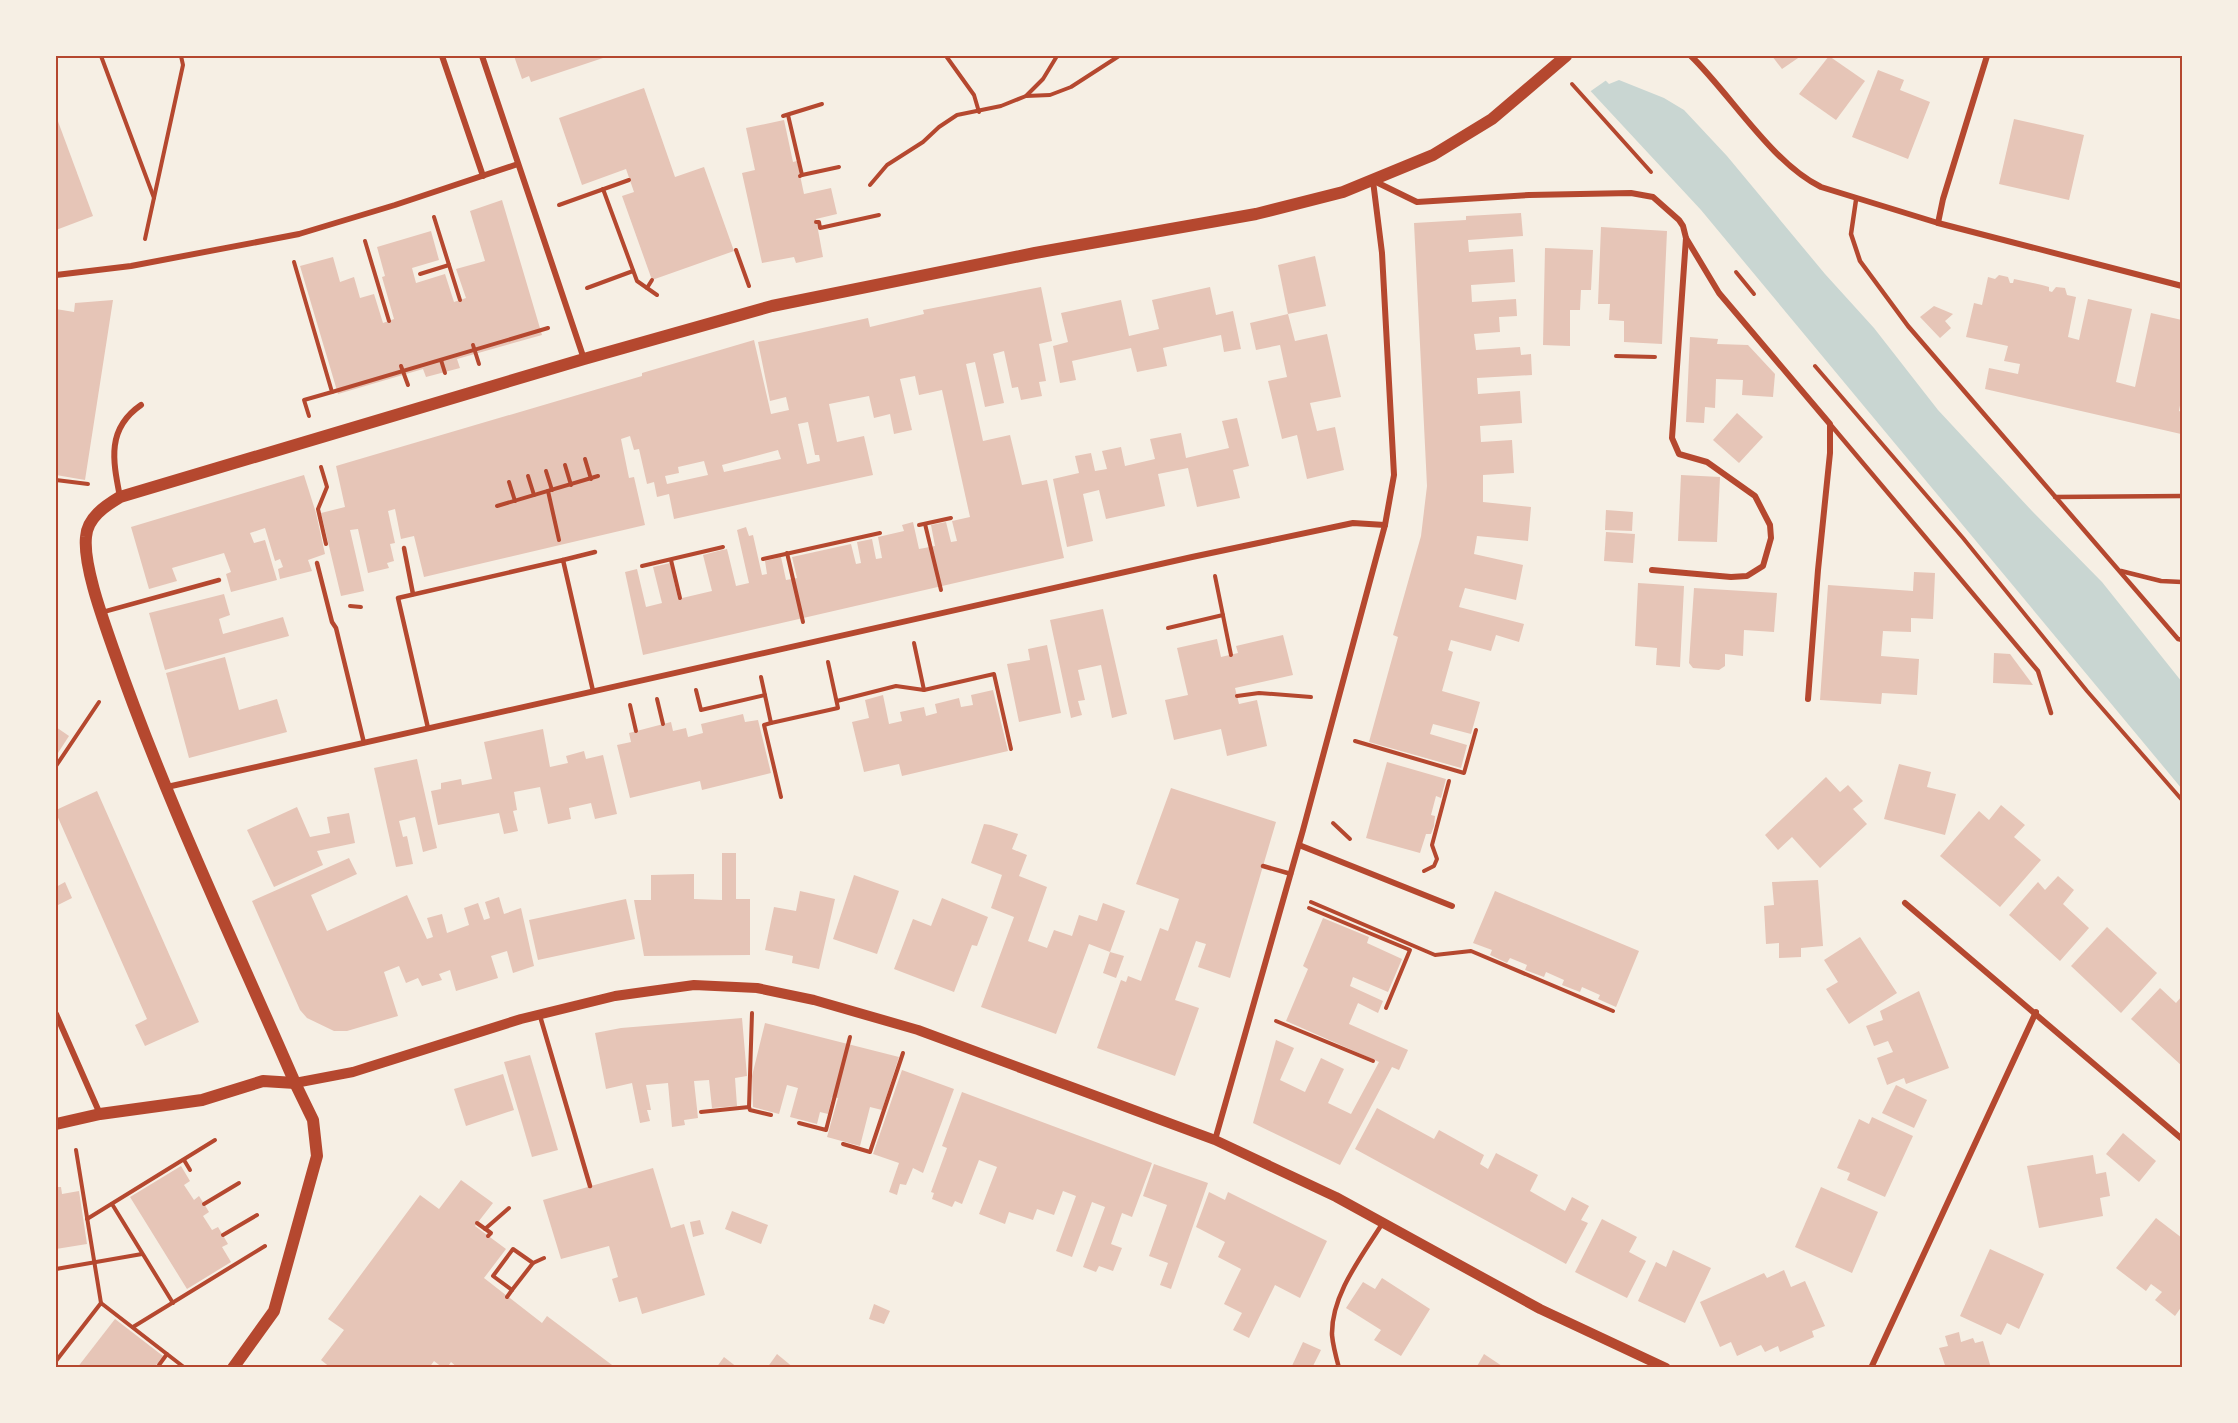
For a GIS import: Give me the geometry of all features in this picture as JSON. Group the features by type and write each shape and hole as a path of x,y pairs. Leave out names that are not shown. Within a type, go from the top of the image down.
{"main road":[{"path":"233,1368 274,1311 317,1156 313,1120 166,787 101,613 86,554 86,534 102,507 120,497 584,359 772,306 1035,253 1256,214 1343,192 1433,155 1492,119 1566,56"},
{"path":"56,1124 100,1114 201,1100 263,1081 295,1083"}],"street":[{"path":"442,56 483,176"},
{"path":"482,56 584,359"},
{"path":"1691,56 1741,110 1767,143 1808,181 1856,200 1938,223 2182,285"},
{"path":"1938,223 1943,199 1987,56"},
{"path":"56,275 131,266 299,234 518,164"},
{"path":"1373,181 1417,202 1529,195 1631,193 1653,197 1679,220 1686,238 1719,293 1830,424 1830,453 1808,699"},
{"path":"1215,1140 1299,845 1385,525 1394,474 1383,253 1373,181"},
{"path":"1652,570 1731,577 1747,576 1763,566 1771,538 1770,525 1755,496 1707,462 1679,453 1672,438 1686,238"},
{"path":"120,497 113,462 116,441 127,414 141,405"},
{"path":"166,787 1016,596 1353,523 1385,525"},
{"path":"1299,845 1452,906"},
{"path":"1905,903 2036,1012 2182,1139"},
{"path":"295,1083 353,1072 539,1015 615,996 694,985 757,988 814,1000 918,1030 1215,1140 1336,1197 1540,1309 1666,1368"},
{"path":"1871,1368 2036,1012"},
{"path":"56,1014 100,1114"}],"lane":[{"path":"1856,200 1851,234 1860,261 1908,326 2180,639 2182,647"},
{"path":"1830,424 2038,671 2051,713"},
{"path":"2055,497 2182,496"},
{"path":"404,548 413,594"},
{"path":"428,728 398,598 595,552"},
{"path":"562,560 592,691"},
{"path":"317,563 332,622 336,628 364,743"},
{"path":"2119,570 2161,581 2182,582"},
{"path":"101,613 219,580"},
{"path":"1263,866 1291,874"},
{"path":"539,1015 590,1186"},
{"path":"1339,1368 1332,1334 1334,1314 1342,1292 1383,1223"}],"path":[{"path":"101,56 154,198"},
{"path":"143,246 183,65 181,56"},
{"path":"946,56 974,95 979,112"},
{"path":"1026,96 1043,79 1057,56"},
{"path":"870,185 887,165 923,142 957,115 1001,106 1026,96 1050,95 1071,87 1119,56"},
{"path":"822,104 785,115 801,176 839,167"},
{"path":"559,205 629,180"},
{"path":"603,189 637,281 657,295"},
{"path":"816,222 819,222 820,228 879,215"},
{"path":"434,217 460,300"},
{"path":"365,241 389,321"},
{"path":"736,250 750,289"},
{"path":"294,262 332,392"},
{"path":"420,274 449,265"},
{"path":"587,288 633,271"},
{"path":"1736,272 1757,298"},
{"path":"647,288 652,280"},
{"path":"309,416 304,400 402,368 441,360 474,347 548,328"},
{"path":"474,347 480,368"},
{"path":"1808,358 1963,538 2087,691 2182,800"},
{"path":"441,360 446,378"},
{"path":"402,368 409,388"},
{"path":"585,459 591,479"},
{"path":"565,465 571,484"},
{"path":"546,471 559,541"},
{"path":"528,476 534,495"},
{"path":"497,506 598,476"},
{"path":"56,480 88,484"},
{"path":"509,482 515,501"},
{"path":"919,525 951,518"},
{"path":"925,524 941,590"},
{"path":"763,559 880,533"},
{"path":"642,566 723,547"},
{"path":"787,554 803,622"},
{"path":"671,560 681,598"},
{"path":"1214,575 1231,655"},
{"path":"349,606 361,607"},
{"path":"1168,628 1223,615"},
{"path":"914,642 924,690"},
{"path":"781,797 764,724 838,708 827,661"},
{"path":"837,701 896,686 924,690 993,674 1011,749"},
{"path":"761,676 771,723"},
{"path":"696,690 701,710 765,695"},
{"path":"1237,696 1258,693 1311,697"},
{"path":"657,699 663,724"},
{"path":"56,766 99,702"},
{"path":"630,705 636,731"},
{"path":"1355,741 1464,773 1476,730"},
{"path":"1437,859 1432,845 1449,782"},
{"path":"1311,902 1435,955 1471,951 1613,1011"},
{"path":"1309,908 1410,950 1386,1008"},
{"path":"752,1012 749,1107 750,1110 771,1115"},
{"path":"1276,1021 1373,1061"},
{"path":"799,1123 826,1130 850,1037"},
{"path":"843,1144 870,1152 903,1053"},
{"path":"701,1112 749,1107"},
{"path":"87,1219 215,1140"},
{"path":"76,1150 100,1303 185,1368"},
{"path":"184,1160 190,1170"},
{"path":"204,1204 239,1183"},
{"path":"112,1204 173,1303"},
{"path":"485,1229 509,1208"},
{"path":"223,1235 257,1215"},
{"path":"477,1223 490,1233 488,1236"},
{"path":"133,1327 273,1241"},
{"path":"512,1290 493,1276 513,1249 533,1263"},
{"path":"56,1269 142,1254"},
{"path":"507,1297 533,1263 544,1258"},
{"path":"56,1360 100,1303"},
{"path":"159,1365 167,1354"}],"shaded area":[{"path":"1558,56 1582,56 1609,84 1619,80 1664,98 1684,110 1727,156 1825,274 1874,328 1938,410 2102,582 2182,682 2182,789 1701,210"}],"pier":[{"path":"1555,56 1586,56 1608,79 1588,93"}],"building":[{"path":"514,56 609,56 531,82 529,76 522,79"},
{"path":"1772,56 1801,56 1782,69"},
{"path":"1829,56 1865,81 1836,120 1799,94"},
{"path":"1878,70 1904,80 1900,90 1930,102 1908,159 1852,137"},
{"path":"644,88 675,177 704,167 734,251 652,280 622,196 634,192 626,169 582,185 559,118"},
{"path":"56,116 93,216 56,230"},
{"path":"2014,119 2084,135 2069,200 1999,184"},
{"path":"784,120 793,162 797,161 804,194 831,188 837,214 816,219 823,257 796,263 794,257 762,263 742,173 755,170 746,128"},
{"path":"502,200 542,335 457,359 460,368 426,377 423,369 338,394 300,266 333,257 340,282 354,277 360,298 374,294 383,323 394,319 382,277 385,276 377,247 431,231 439,260 412,268 416,283 445,274 454,302 466,298 456,269 485,261 470,211"},
{"path":"1521,213 1523,236 1468,240 1469,252 1513,249 1515,282 1471,285 1472,302 1516,299 1517,316 1499,317 1500,332 1474,334 1476,350 1520,347 1521,355 1531,354 1532,375 1477,378 1478,394 1520,391 1522,423 1480,426 1481,442 1512,440 1514,473 1483,475 1483,502 1531,507 1528,541 1477,536 1474,554 1523,565 1516,600 1465,588 1459,607 1524,624 1519,642 1496,635 1491,651 1451,640 1448,650 1453,652 1442,691 1480,702 1471,734 1433,724 1430,734 1467,745 1461,768 1369,742 1398,637 1393,635 1421,536 1427,486 1414,223 1466,220 1466,216"},
{"path":"1601,227 1667,231 1662,344 1624,342 1624,321 1609,320 1610,304 1598,304"},
{"path":"1545,248 1593,250 1591,290 1581,290 1580,310 1570,310 1570,346 1543,345"},
{"path":"1315,256 1326,306 1288,314 1278,265"},
{"path":"1999,275 2008,277 2010,283 2013,283 2014,279 2049,287 2049,291 2052,292 2056,287 2065,288 2067,295 2076,297 2068,337 2079,340 2088,299 2132,309 2116,382 2135,387 2151,313 2182,320 2182,394 2179,411 2182,412 2181,434 1985,389 1989,368 2018,374 2020,364 2004,361 2008,346 1966,337 1974,303 1982,305 1988,277 1995,279"},
{"path":"1041,287 1052,341 1039,344 1046,381 1039,382 1042,396 1021,400 1018,387 1012,388 1004,351 993,354 1004,403 985,407 975,362 966,364 983,441 1010,435 1022,485 1047,480 1064,558 643,655 625,572 637,569 646,607 662,603 653,567 670,563 678,599 712,591 703,555 718,551 727,549 736,586 749,583 737,530 746,527 749,536 753,535 762,575 767,574 765,561 781,557 786,580 797,578 792,557 851,544 856,564 861,563 857,542 872,539 876,559 882,558 878,537 904,531 902,525 913,522 919,549 935,546 931,525 946,522 951,542 957,541 952,521 970,517 942,390 919,395 915,376 900,379 912,430 894,434 890,414 874,418 869,396 829,404 837,442 864,436 873,475 674,519 669,494 657,497 654,482 647,484 639,449 634,450 630,436 621,439 629,478 634,477 645,525 424,577 414,536 401,539 395,509 388,511 395,543 390,544 394,561 387,563 389,568 368,573 358,529 350,530 364,591 341,596 321,513 345,507 336,466 642,376 642,373 754,340 771,414 789,410 786,397 770,401 758,342 868,318 870,327 924,314 923,310","holes":["808,422 815,455 819,455 820,461 807,464 798,424","778,450 781,459 724,472 722,465","704,461 708,475 667,484 665,476 679,473 678,467"]},
{"path":"1210,287 1216,315 1233,311 1241,349 1224,352 1221,335 1163,348 1167,366 1137,372 1131,348 1072,361 1076,380 1060,383 1053,346 1068,342 1061,313 1121,300 1129,336 1159,329 1152,300"},
{"path":"113,300 85,480 56,475 56,309 74,312 75,303"},
{"path":"1934,306 1953,314 1945,321 1951,328 1940,338 1920,317"},
{"path":"1288,314 1295,341 1327,334 1341,397 1310,403 1317,431 1335,427 1344,470 1307,479 1297,435 1282,439 1268,381 1287,377 1280,345 1256,350 1250,323"},
{"path":"1690,337 1718,339 1717,344 1748,345 1775,374 1773,397 1742,395 1743,380 1716,379 1715,408 1705,407 1704,423 1686,422"},
{"path":"1737,413 1763,437 1739,463 1713,440"},
{"path":"1237,418 1249,466 1233,470 1240,498 1197,507 1188,468 1158,474 1165,506 1106,519 1099,490 1083,494 1093,541 1067,547 1053,479 1079,473 1075,456 1091,453 1095,471 1107,469 1102,451 1121,447 1125,466 1155,459 1150,439 1181,433 1186,458 1229,448 1222,421"},
{"path":"304,475 316,513 325,554 308,560 312,571 280,579 278,569 283,567 280,559 275,561 265,528 250,533 254,543 265,540 277,580 231,592 226,574 231,572 224,553 172,568 177,581 149,589 131,527"},
{"path":"1681,475 1720,477 1717,542 1678,541"},
{"path":"1606,510 1633,512 1632,531 1605,530"},
{"path":"1606,532 1635,534 1633,563 1604,561"},
{"path":"1914,572 1935,573 1933,619 1911,618 1911,632 1883,631 1881,656 1919,659 1917,695 1882,693 1881,704 1820,700 1828,585 1913,591"},
{"path":"1638,583 1684,586 1680,667 1656,665 1657,648 1635,646"},
{"path":"1694,588 1777,593 1774,632 1744,630 1743,656 1725,654 1725,666 1719,670 1693,668 1689,663"},
{"path":"224,594 230,615 219,619 223,634 283,617 289,636 165,670 149,613"},
{"path":"1103,609 1127,714 1112,718 1101,665 1078,670 1085,700 1078,701 1082,715 1071,718 1050,620"},
{"path":"1283,635 1293,675 1235,688 1239,704 1257,700 1267,746 1227,756 1221,729 1174,740 1165,700 1188,695 1177,648 1217,639 1221,657 1238,653 1236,646"},
{"path":"1047,645 1061,713 1019,722 1007,664 1030,660 1028,649"},
{"path":"1994,653 2010,654 2033,685 1993,683"},
{"path":"225,657 239,710 277,699 287,732 189,758 166,673"},
{"path":"993,690 1008,751 902,776 899,764 864,772 852,722 869,718 865,700 883,695 889,724 902,721 900,712 924,707 926,716 937,713 935,704 959,698 961,707 973,705 971,695"},
{"path":"743,714 745,722 758,720 771,773 702,790 700,781 630,798 617,745 631,742 629,733 671,722 673,731 686,728 688,737 703,733 701,724"},
{"path":"56,727 69,736 56,756"},
{"path":"543,729 550,767 568,763 566,756 584,751 586,759 603,755 617,814 595,819 591,803 569,808 571,819 548,824 540,787 514,792 517,810 513,811 518,831 504,834 499,813 438,825 431,791 441,789 441,783 461,779 462,785 492,779 484,742"},
{"path":"417,759 437,848 423,852 415,817 399,821 403,837 407,836 413,864 396,867 374,768"},
{"path":"1387,762 1446,779 1441,798 1436,796 1431,815 1435,816 1434,826 1431,834 1426,834 1420,853 1366,838"},
{"path":"1899,764 1931,772 1927,787 1956,794 1945,835 1884,819"},
{"path":"1826,777 1840,792 1848,785 1863,801 1853,809 1867,824 1820,868 1792,837 1778,850 1765,835"},
{"path":"1171,788 1276,822 1230,978 1198,967 1206,944 1196,941 1175,1000 1199,1008 1175,1076 1097,1048 1121,980 1126,982 1128,976 1141,981 1160,928 1168,931 1179,899 1136,884"},
{"path":"97,791 199,1022 145,1046 135,1025 147,1019 56,813 56,810"},
{"path":"2001,805 2025,825 2014,837 2041,860 2000,907 1940,856 1979,811 1989,820"},
{"path":"297,807 310,837 330,833 327,817 349,813 355,843 317,851 323,865 274,887 247,830"},
{"path":"984,824 1018,834 1012,849 1027,855 1019,876 1047,887 1028,941 1047,948 1054,930 1072,936 1079,915 1097,921 1103,903 1125,911 1110,952 1089,944 1056,1034 981,1007 1014,917 991,908 1002,875 971,863"},
{"path":"722,853 736,853 736,899 750,899 750,955 644,956 634,900 651,900 651,875 694,874 694,899 722,900"},
{"path":"349,858 357,874 311,895 327,931 407,895 427,939 433,937 427,918 442,914 447,933 469,925 464,908 478,903 484,920 490,918 485,902 499,897 504,914 521,908 534,966 513,973 507,951 491,956 498,978 456,991 450,970 439,974 442,980 422,986 418,978 406,983 399,966 384,972 398,1016 347,1031 334,1031 307,1018 300,1010 252,901"},
{"path":"854,875 899,891 877,954 833,939"},
{"path":"2058,876 2074,890 2063,904 2089,928 2060,961 2009,915 2038,882 2045,890"},
{"path":"1818,880 1823,946 1801,948 1801,957 1779,958 1779,943 1766,944 1764,906 1774,905 1772,882"},
{"path":"65,882 72,898 56,906 56,887"},
{"path":"800,891 835,899 819,969 792,963 793,956 765,950 774,907 796,911"},
{"path":"1495,891 1639,951 1616,1007 1598,999 1600,995 1582,987 1580,992 1562,985 1564,980 1546,972 1544,977 1525,970 1527,965 1510,958 1507,963 1490,955 1492,950 1473,943"},
{"path":"942,898 988,917 977,946 972,945 954,992 894,969 913,919 931,926"},
{"path":"626,899 635,939 538,960 529,920"},
{"path":"1323,918 1369,937 1367,943 1402,959 1388,992 1353,977 1350,986 1383,1001 1378,1013 1358,1003 1349,1024 1408,1050 1399,1070 1392,1067 1340,1165 1253,1123 1276,1040 1294,1048 1280,1080 1305,1092 1321,1058 1344,1069 1328,1103 1351,1114 1379,1062 1286,1021 1308,969 1303,966"},
{"path":"2107,927 2157,973 2121,1013 2071,966"},
{"path":"1860,937 1897,993 1849,1024 1826,989 1838,982 1824,960"},
{"path":"1110,952 1124,956 1116,978 1103,973"},
{"path":"2160,988 2176,1003 2182,996 2182,1066 2131,1019"},
{"path":"1919,991 1949,1068 1906,1084 1904,1078 1887,1085 1877,1058 1893,1052 1888,1041 1874,1046 1866,1026 1883,1020 1880,1011"},
{"path":"742,1018 747,1076 735,1078 737,1106 712,1108 709,1080 694,1081 698,1118 684,1120 685,1125 672,1127 668,1083 646,1085 651,1110 647,1110 650,1121 640,1123 632,1083 606,1089 595,1033 621,1028"},
{"path":"765,1023 899,1057 882,1110 870,1107 860,1146 827,1137 838,1098 832,1097 828,1114 820,1112 817,1124 790,1117 798,1088 787,1085 779,1114 753,1107 752,1076"},
{"path":"530,1055 558,1150 532,1157 504,1062"},
{"path":"902,1070 954,1089 923,1173 913,1168 906,1185 900,1184 897,1195 889,1192 899,1163 873,1154"},
{"path":"503,1074 514,1110 466,1126 454,1089"},
{"path":"1896,1085 1927,1100 1914,1128 1882,1113"},
{"path":"962,1092 1152,1163 1132,1217 1122,1213 1111,1244 1122,1248 1113,1271 1099,1266 1096,1272 1083,1267 1105,1207 1092,1202 1072,1257 1056,1251 1076,1196 1063,1191 1054,1215 1037,1209 1033,1220 1009,1212 1005,1224 979,1214 997,1167 979,1160 962,1204 955,1201 952,1207 932,1199 934,1193 931,1192 947,1148 942,1146"},
{"path":"1377,1108 1434,1139 1439,1130 1484,1155 1480,1164 1488,1169 1496,1153 1538,1175 1530,1191 1565,1211 1572,1197 1589,1206 1581,1220 1588,1223 1566,1264 1355,1149"},
{"path":"1872,1117 1913,1136 1885,1197 1847,1180 1850,1173 1837,1168 1859,1119 1869,1124"},
{"path":"2123,1133 2156,1161 2139,1182 2106,1154"},
{"path":"2093,1155 2096,1174 2106,1172 2110,1196 2100,1198 2103,1216 2039,1228 2027,1166"},
{"path":"1154,1164 1208,1183 1171,1289 1160,1285 1168,1263 1149,1256 1167,1205 1143,1196"},
{"path":"181,1166 190,1181 184,1185 194,1200 199,1196 206,1207 209,1212 203,1216 212,1230 218,1227 228,1244 222,1247 231,1262 187,1289 130,1197"},
{"path":"653,1168 671,1228 684,1224 705,1295 642,1314 637,1297 619,1302 612,1279 618,1277 609,1246 561,1259 543,1200"},
{"path":"461,1180 493,1203 475,1226 506,1249 484,1278 542,1323 547,1316 616,1368 458,1368 451,1362 447,1368 443,1368 434,1361 429,1368 331,1368 321,1360 344,1330 328,1319 420,1195 439,1209"},
{"path":"56,1187 61,1187 62,1194 79,1191 87,1244 56,1249"},
{"path":"1821,1187 1878,1212 1852,1273 1795,1247"},
{"path":"1209,1192 1225,1200 1228,1192 1327,1241 1300,1298 1275,1285 1249,1338 1233,1330 1242,1313 1224,1304 1241,1269 1218,1257 1225,1242 1196,1227"},
{"path":"732,1211 768,1225 761,1244 725,1229"},
{"path":"2156,1218 2182,1238 2182,1306 2175,1316 2155,1300 2162,1292 2151,1284 2146,1291 2116,1268"},
{"path":"1602,1219 1637,1237 1629,1252 1646,1261 1627,1298 1575,1272"},
{"path":"700,1220 704,1234 693,1237 690,1222"},
{"path":"1990,1249 2044,1274 2019,1329 2007,1323 2001,1335 1960,1316"},
{"path":"1673,1250 1711,1268 1685,1323 1638,1301 1656,1262 1666,1267"},
{"path":"1784,1270 1791,1287 1805,1281 1825,1326 1812,1331 1814,1337 1780,1352 1778,1346 1765,1352 1761,1345 1737,1356 1731,1342 1720,1347 1700,1302 1764,1273 1767,1278"},
{"path":"1382,1278 1430,1309 1401,1356 1374,1340 1381,1330 1346,1308 1363,1282 1375,1289"},
{"path":"874,1304 890,1311 884,1324 869,1319"},
{"path":"115,1319 163,1356 154,1368 77,1368"},
{"path":"1959,1332 1961,1342 1973,1338 1975,1343 1983,1341 1991,1368 1946,1368 1939,1348 1948,1346 1945,1336"},
{"path":"1303,1342 1321,1350 1312,1368 1291,1368"},
{"path":"777,1354 794,1368 767,1368"},
{"path":"1484,1354 1505,1368 1476,1368"},
{"path":"724,1357 738,1368 716,1368"}]}
